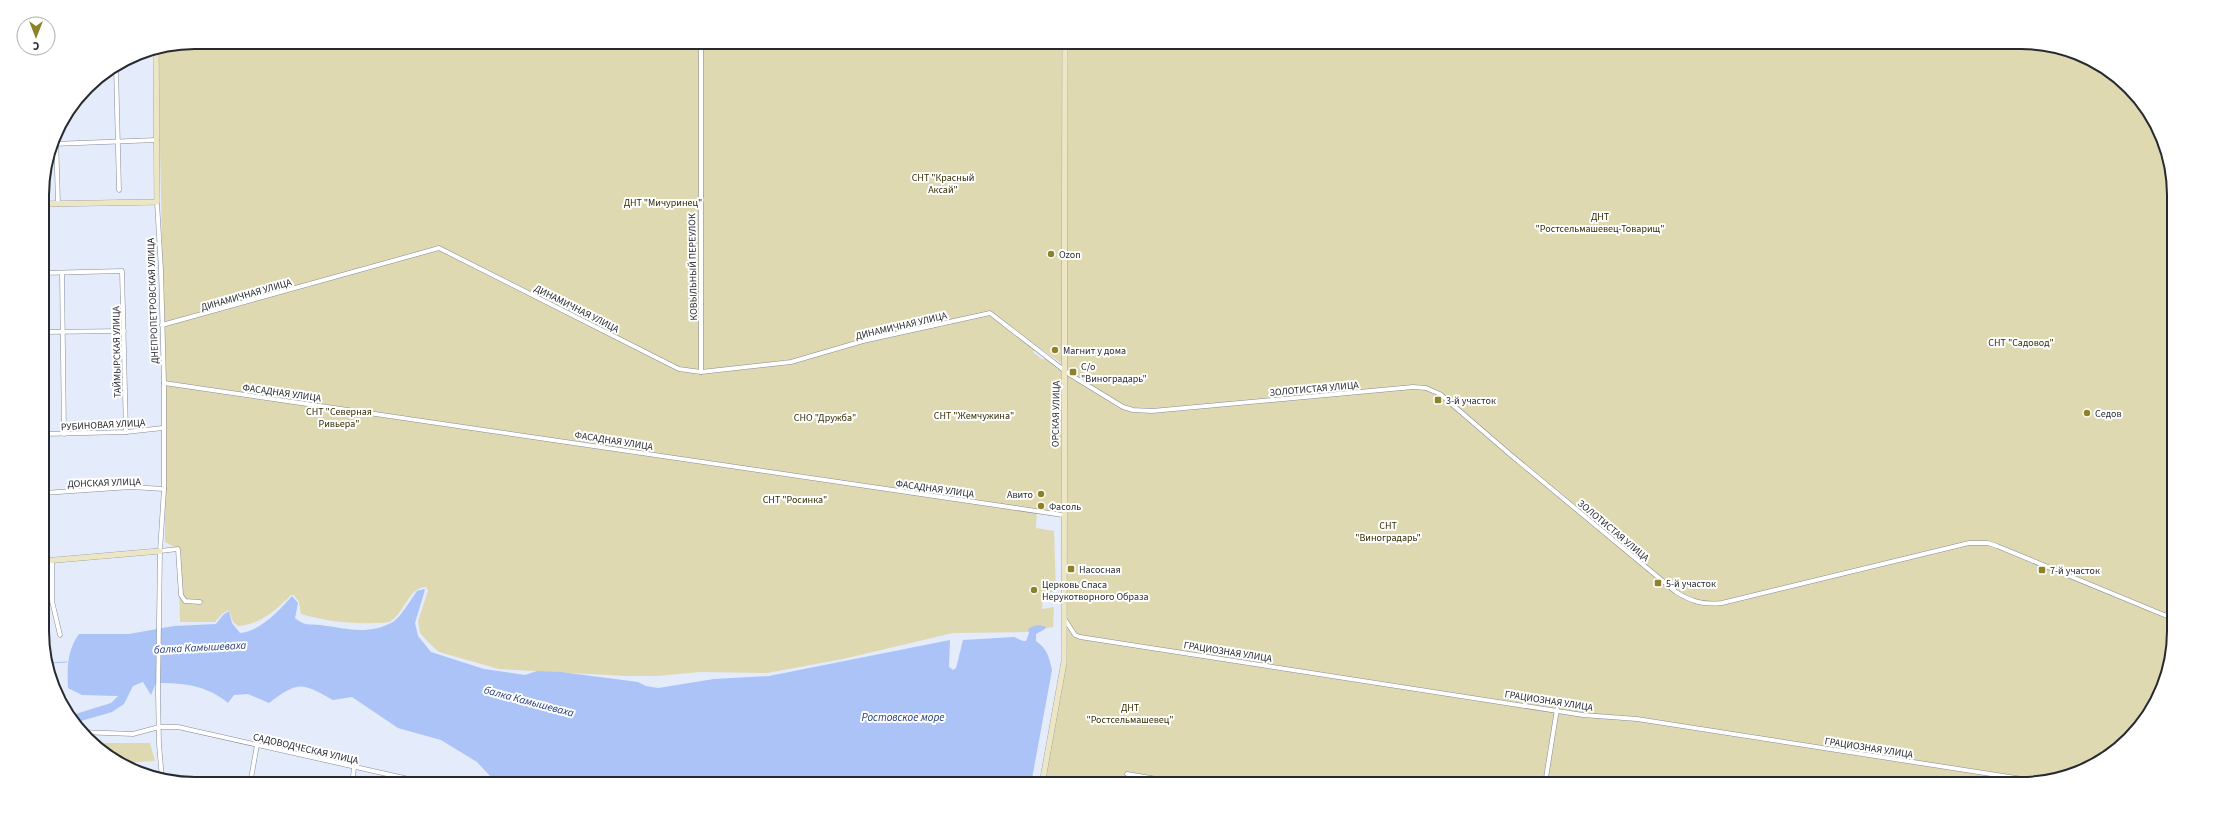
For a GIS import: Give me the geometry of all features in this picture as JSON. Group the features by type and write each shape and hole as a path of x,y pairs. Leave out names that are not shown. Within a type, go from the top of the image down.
{"main road":[{"name":"ОРСКАЯ УЛИЦА","path":"1043,777 1062,673 1065,49"},
{"name":"ДНЕПРОПЕТРОВСКАЯ УЛИЦА","path":"156,54 157,202"},
{"path":"49,204 157,202"},
{"path":"52,561 160,551"}],"street":[{"name":"КОВЫЛЬНЫЙ ПЕРЕУЛОК","path":"701,49 701,372"},
{"path":"116,73 120,190"},
{"path":"58,144 156,140"},
{"path":"55,153 58,204"},
{"name":"ДНЕПРОПЕТРОВСКАЯ УЛИЦА","path":"157,202 164,383 164,489 160,551 158,693 162,773"},
{"name":"ДИНАМИЧНАЯ УЛИЦА","path":"162,325 439,248 679,369 701,372 791,362 863,341 990,313"},
{"name":"ТАЙМЫРСКАЯ УЛИЦА","path":"62,273 122,271 126,432"},
{"path":"49,273 62,273 64,434"},
{"name":"ЗОЛОТИСТАЯ УЛИЦА","path":"990,313 1064,370 1123,407 1142,411 1414,387 1426,388 1440,394 1512,456 1676,592 1698,603 1708,605 1722,602 1969,543 1980,542 1997,546 2167,616"},
{"path":"49,332 124,331"},
{"name":"ФАСАДНАЯ УЛИЦА","path":"164,383 1063,515"},
{"name":"РУБИНОВАЯ УЛИЦА","path":"49,434 126,432 163,428"},
{"name":"ДОНСКАЯ УЛИЦА","path":"49,493 131,487 164,489"},
{"path":"160,551 178,549 182,595 185,601 200,602"},
{"path":"52,561 52,601 60,635"},
{"name":"ГРАЦИОЗНАЯ УЛИЦА","path":"1063,616 1075,635 1080,637 1557,709 1583,715 1637,719 2010,777"},
{"path":"1546,777 1557,709"},
{"name":"САДОВОДЧЕСКАЯ УЛИЦА","path":"90,732 133,734 159,727 178,727 397,777"},
{"path":"251,777 257,745"},
{"path":"353,777 354,768"},
{"path":"1127,774 1145,777"}],"green space":[{"path":"1062,49 1064,293 1066,49 2040,50 2059,54 2086,64 2117,85 2137,106 2152,130 2164,166 2167,185 2166,650 2162,669 2152,696 2137,720 2117,741 2086,762 2059,772 2040,776 1045,777 1063,679 1064,365 1037,346 1033,352 1043,360 1045,356 1057,365 1057,369 1061,369 1061,514 1037,511 1036,528 1054,531 1056,591 1043,594 1042,609 1054,607 1053,627 1028,632 953,633 843,659 767,673 700,672 657,676 626,676 499,669 439,652 420,633 418,621 428,591 426,587 415,591 410,596 399,614 386,623 346,622 301,614 299,602 294,595 291,595 261,620 246,625 238,626 233,622 229,610 222,614 215,622 180,622 178,549 165,542 164,341 158,54 176,50"},
{"path":"101,743 150,743 155,761 130,762"}],"water":[{"name":"Ростовское море","path":"425,590 415,623 418,636 431,652 484,669 525,675 537,671 561,672 638,682 646,686 658,688 714,679 769,676 950,640 949,667 953,670 956,668 963,640 1014,637 1026,641 1029,633 1028,629 1041,625 1046,627 1036,634 1036,641 1047,653 1052,670 1032,777 492,777 477,762 441,740 398,728 352,697 333,700 314,690 301,686 287,690 269,703 248,694 234,695 228,703 212,692 194,686 176,684 156,683 151,695 143,682 133,686 124,704 112,712 80,721 75,714 111,703 118,696 82,695 68,688 70,653 79,634 129,634 174,626 216,624 223,615 229,611 232,623 240,633 247,632 262,625 292,596 298,603 295,618 298,621 356,630 374,629 396,620 417,591"}],"waterway":[{"name":"балка Камышеваха","path":"53,663 67,662"}],"place":[{"name":"Ozon","path":"1051,254"},
{"name":"Магнит у дома","path":"1055,350"},
{"name":"С/о \"Виноградарь\"","path":"1073,372"},
{"name":"3-й участок","path":"1438,400"},
{"name":"Седов","path":"2087,413"},
{"name":"Авито","path":"1041,494"},
{"name":"Фасоль","path":"1041,506"},
{"name":"Насосная","path":"1071,569"},
{"name":"7-й участок","path":"2042,570"},
{"name":"5-й участок","path":"1658,583"},
{"name":"Церковь Спаса Нерукотворного Образа","path":"1034,590"}],"park label":[{"name":"СНТ \"Красный Аксай\"","path":"943,182"},
{"name":"ДНТ \"Мичуринец\"","path":"663,202"},
{"name":"ДНТ \"Ростсельмашевец-Товарищ\"","path":"1600,222"},
{"name":"СНТ \"Садовод\"","path":"2021,342"},
{"name":"СНТ \"Жемчужина\"","path":"974,415"},
{"name":"СНТ \"Северная Ривьера\"","path":"339,416"},
{"name":"СНО \"Дружба\"","path":"825,417"},
{"name":"СНТ \"Росинка\"","path":"795,499"},
{"name":"СНТ \"Виноградарь\"","path":"1388,530"},
{"name":"ДНТ \"Ростсельмашевец\"","path":"1130,712"}]}
